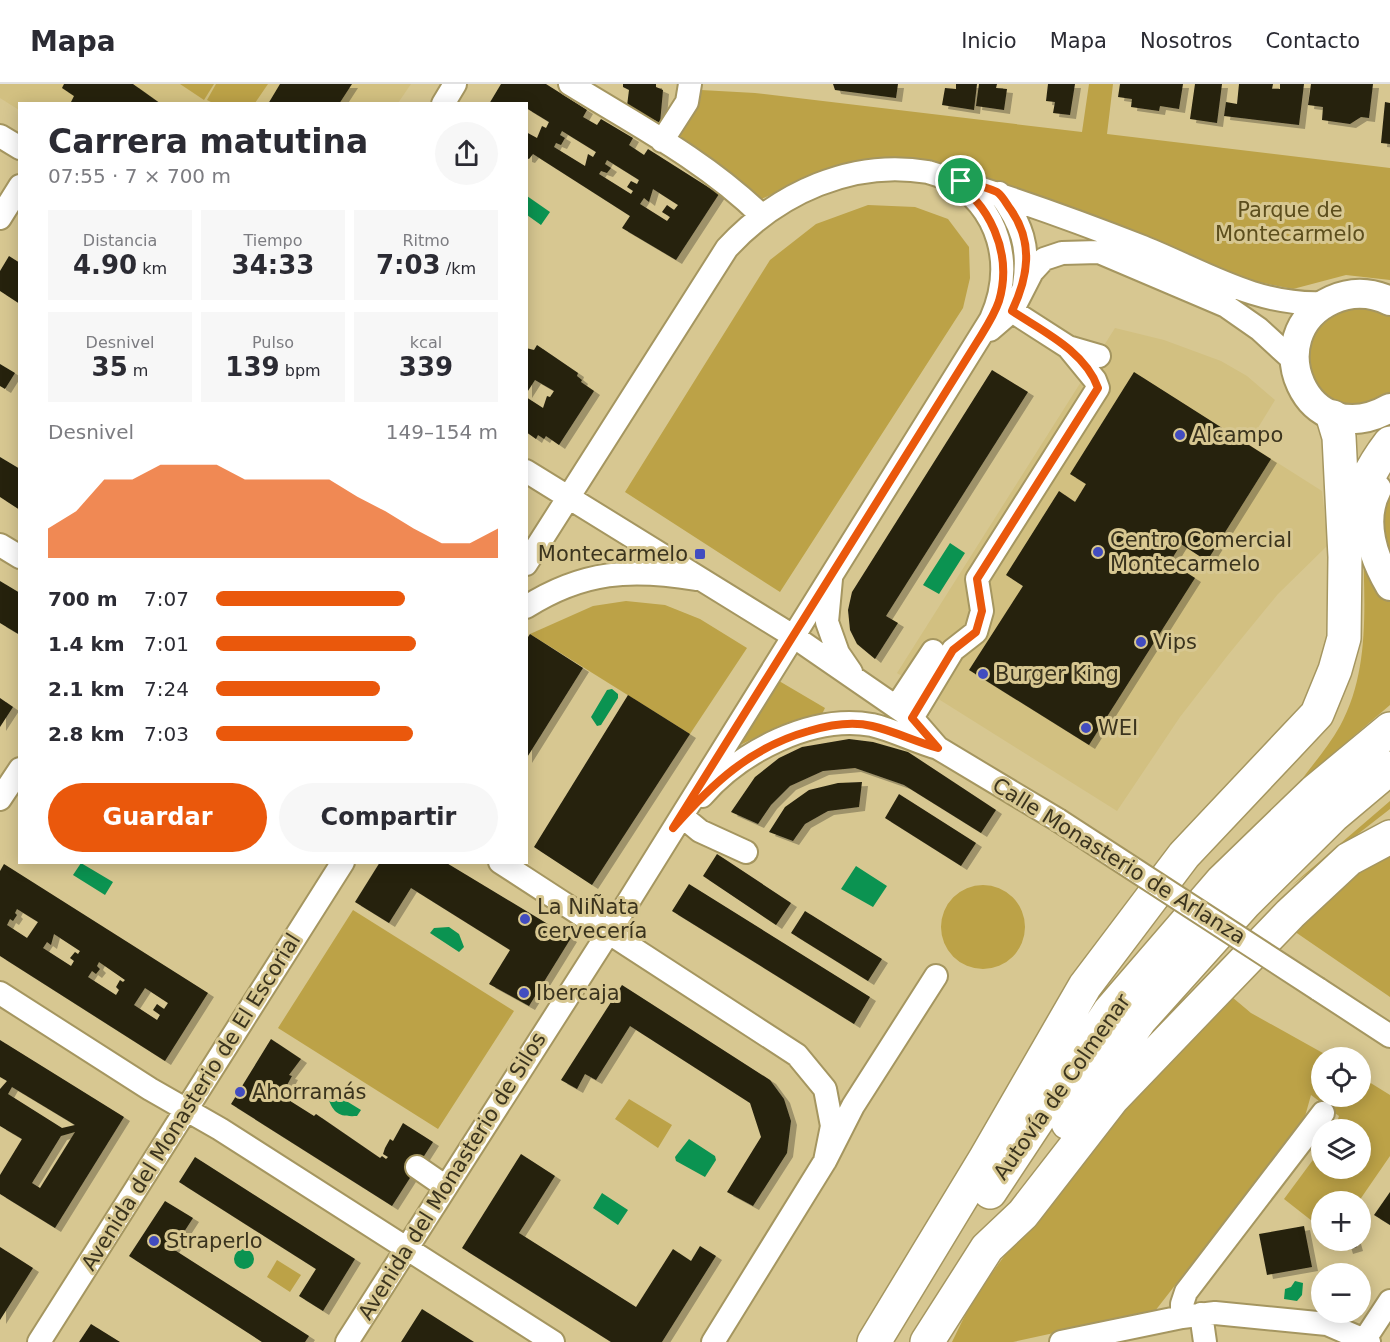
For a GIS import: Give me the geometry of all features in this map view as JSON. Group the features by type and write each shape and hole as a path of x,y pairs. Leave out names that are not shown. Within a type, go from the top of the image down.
{"highway":[{"path":"874,1342 986,1159 1085,986 1184,855 1317,714 1335,670 1344,638 1346,557 1339,437 1333,417"},
{"path":"1346,557 1357,500 1372,466 1390,443"},
{"name":"Autovía de Colmenar","path":"890,1342 1109,1012 1222,881 1314,792 1390,729"},
{"name":"Autovía de Colmenar","path":"987,1248 1061,1132 1140,1020 1245,903 1333,816 1390,768"},
{"path":"927,1342 987,1248 1023,1214 1059,1165 1121,1090 1290,915 1348,859 1390,837"}],"main road":[{"path":"1390,302 1360,293 1341,296 1324,303 1301,328 1294,362 1298,379 1306,394 1318,407 1333,417 1355,421 1376,416 1390,408"},
{"path":"1390,467 1373,496 1368,529 1374,560 1390,586"},
{"path":"1348,859 1390,824"}],"street":[{"path":"444,102 455,84"},
{"path":"570,84 726,183 761,215"},
{"path":"662,141 687,102 690,84"},
{"path":"0,136 18,147"},
{"path":"528,561 727,249 761,215 810,187 847,174 907,168 948,178 999,193 1145,248 1243,291 1279,302 1324,303"},
{"name":"Avenida del Monasterio de Silos","path":"347,1342 678,823 977,342 999,302 1004,269 995,233 977,201 965,188 948,178"},
{"path":"0,218 18,189"},
{"path":"999,193 1017,219 1023,234 1026,260 1024,286"},
{"name":"Avenida del Monasterio de Silos","path":"977,342 1012,311 1032,272 1044,259 1062,253 1099,252 1200,293 1233,310 1294,362"},
{"path":"1012,311 1068,347 1099,356"},
{"path":"904,713 953,650 976,632 982,611 977,579 1098,388 1095,380 1068,347"},
{"name":"Calle Monasterio de Arlanza","path":"528,472 793,636 904,713 938,748 1058,820 1390,1035"},
{"path":"0,545 18,556"},
{"path":"528,606 559,588 586,579 624,572 669,574 706,581"},
{"name":"Calle Monasterio de Arlanza","path":"832,574 827,622 838,652 855,678"},
{"path":"904,713 933,651"},
{"name":"Avenida del Monasterio de Silos","path":"678,823 707,790 739,763 783,738 831,724 872,725 938,748"},
{"path":"0,799 18,772"},
{"path":"678,823 746,852"},
{"name":"Avenida del Monasterio de El Escorial","path":"39,1342 343,864"},
{"path":"503,864 797,1055 825,1089 832,1126 825,1161"},
{"path":"712,1342 825,1161 853,1107 936,976"},
{"path":"0,993 553,1342"},
{"path":"1205,1342 1191,1315 1182,1304 1186,1292 1323,1113"},
{"path":"417,1167 446,1187"},
{"path":"945,1342 987,1248"},
{"path":"1061,1342 1191,1315 1229,1313 1327,1324 1367,1341 1390,1301"}],"shaded area":[{"path":"0,84 411,84 399,102 18,102 18,109 0,98"},
{"path":"528,197 550,212 541,225 528,216"},
{"path":"1115,328 1164,340 1221,361 1247,376 1275,400 1248,444 1322,491 1328,545 1278,594 1228,655 1180,717 1117,811 897,673"},
{"path":"950,543 965,553 939,594 923,585"},
{"path":"612,689 618,694 618,698 601,725 597,726 591,717 607,690"},
{"path":"83,864 113,882 105,895 73,875"},
{"path":"856,866 887,886 873,907 841,889"},
{"path":"449,927 459,934 464,947 459,952 430,933 434,928"},
{"path":"330,1091 361,1110 357,1116 337,1113 327,1095"},
{"path":"689,1139 715,1156 716,1160 705,1177 676,1161 675,1157"},
{"path":"602,1193 628,1210 618,1225 593,1208"},
{"path":"244,1249 251,1252 254,1259 251,1266 244,1269 237,1266 234,1259 237,1252"},
{"path":"1295,1281 1303,1283 1302,1295 1297,1301 1284,1299 1285,1289 1291,1287"}],"green space":[{"path":"180,84 214,84 204,100"},
{"path":"216,84 268,84 256,102 211,102 207,100"},
{"name":"Parque de Montecarmelo","path":"1089,84 1113,84 1107,134 1390,168 1390,280 1346,275 1293,289 1248,280 952,171 884,158 821,173 757,201 669,142 701,90 755,93 1082,132"},
{"path":"868,205 915,207 948,219 969,247 970,278 963,308 780,592 625,492 770,260 816,224"},
{"path":"1360,306 1376,309 1390,317 1390,397 1364,408 1330,397 1316,385 1309,371 1308,354 1313,338 1324,324 1339,313"},
{"path":"1390,488 1390,562 1380,532"},
{"path":"1363,540 1373,576 1390,601 1390,705 1299,783 1340,726 1357,682 1364,635"},
{"path":"626,601 665,605 700,619 747,648 690,734 530,634 593,606"},
{"path":"774,678 825,708 821,716 779,726 734,748"},
{"path":"1390,801 1390,809 1291,886"},
{"path":"1390,841 1390,997 1288,927"},
{"path":"983,885 999,888 1013,897 1022,911 1025,927 1022,943 1013,957 999,966 983,969 967,966 953,957 944,943 941,927 944,911 953,897 967,888"},
{"path":"353,910 514,1011 438,1129 278,1028"},
{"path":"1226,992 1251,1013 1312,1047 1311,1095 1304,1120 1155,1311 1013,1342 952,1342 973,1299 1069,1167"},
{"path":"1371,1083 1390,1095 1390,1156 1366,1191 1311,1191 1311,1220 1284,1199 1311,1163 1311,1179 1371,1179 1371,1119 1338,1119 1339,1116 1327,1107 1371,1107"},
{"path":"629,1099 672,1125 658,1148 615,1119"},
{"path":"277,1260 301,1275 290,1292 267,1277"}],"building":[{"path":"64,84 133,84 158,102 71,102 74,96 62,88"},
{"path":"280,84 352,84 340,102 269,102"},
{"path":"501,84 546,84 587,110 583,117 597,125 601,119 633,138 629,145 644,155 648,149 719,194 676,260 622,228 630,216 533,154 528,159 528,133 537,138 542,126 546,128 549,122 528,109 528,102 490,102","holes":["562,131 596,152 593,157 588,154 585,166 554,147 556,143 561,145 565,138 560,135","607,160 639,180 637,184 631,181 627,187 633,191 631,194 599,174 601,171 607,173 611,168 605,164","653,189 678,205 674,210 667,205 662,212 670,217 667,221 640,204 644,198 649,202"]},
{"path":"623,84 656,84 656,87 663,90 660,123 627,106 629,90 623,87"},
{"path":"833,84 898,84 896,98 835,90"},
{"path":"956,84 977,84 974,110 942,105 945,88 956,89"},
{"path":"979,84 997,84 996,88 1007,89 1004,110 976,106"},
{"path":"1048,84 1075,84 1070,115 1053,113 1055,102 1046,101"},
{"path":"1120,84 1183,84 1179,109 1160,106 1159,111 1131,107 1132,99 1118,97"},
{"path":"1195,84 1222,84 1217,123 1190,119"},
{"path":"1239,84 1273,84 1272,89 1280,89 1280,84 1304,84 1299,125 1224,116 1226,102 1237,104"},
{"path":"1311,84 1373,84 1369,118 1361,117 1350,124 1322,120 1323,107 1308,105"},
{"path":"1385,102 1390,103 1390,144 1381,143"},
{"path":"9,256 18,262 18,303 0,291 0,271"},
{"path":"537,345 578,373 577,376 582,380 581,382 594,391 559,445 546,436 544,439 538,435 536,439 528,433 528,398 543,408 547,396 550,397 554,391 535,380 528,391 528,348 534,350"},
{"path":"0,364 15,373 5,389 0,386"},
{"path":"992,370 1028,392 886,616 898,623 875,659 857,644 850,630 848,610 852,592"},
{"name":"Centro Comercial Montecarmelo","path":"1134,372 1271,459 1207,561 1181,544 1170,562 1195,578 1089,745 969,670 1023,586 1006,575 1059,491 1075,502 1086,484 1070,474"},
{"path":"0,457 18,468 18,509 0,497"},
{"path":"0,581 18,592 18,634 0,623"},
{"path":"530,634 583,668 528,756 528,637"},
{"path":"628,695 690,734 592,885 534,847"},
{"path":"0,698 13,707 0,727"},
{"path":"849,739 873,742 908,752 996,810 981,833 904,785 855,768 823,771 790,786 771,805 758,824 731,812 755,777 779,758 802,747"},
{"path":"862,782 859,807 828,811 805,824 793,841 769,832 785,807 809,790 838,783"},
{"path":"899,794 976,843 961,866 885,818"},
{"path":"717,854 791,903 776,925 703,876"},
{"path":"4,864 208,993 165,1061 0,956 0,871","holes":["17,909 38,922 27,938 7,925 10,919 13,921 17,915 15,913","54,934 80,951 78,954 75,952 70,958 74,961 71,966 43,948 47,942 51,945","99,962 125,980 123,982 120,980 116,987 119,990 116,995 88,977 92,971 96,974 100,969 97,966","145,988 168,1003 164,1009 157,1004 153,1010 160,1015 157,1020 134,1005"]},
{"path":"379,864 448,864 571,938 529,1006 489,984 510,950 411,888 389,923 355,902"},
{"path":"689,884 870,997 854,1024 672,911"},
{"path":"805,911 882,959 868,981 791,933"},
{"path":"622,985 770,1080 784,1099 791,1121 787,1153 753,1206 727,1192 761,1137 750,1103 630,1026 596,1080 585,1074 577,1089 561,1080"},
{"path":"271,1039 301,1059 289,1075 292,1076 287,1085 282,1089 277,1086 279,1094 314,1116 316,1114 380,1158 388,1157 383,1154 385,1148 390,1139 393,1141 403,1123 433,1142 392,1206 231,1104"},
{"path":"0,1040 124,1117 55,1228 0,1194 0,1175 22,1139 0,1126 0,1089 7,1081 0,1077","holes":["12,1087 75,1125 62,1128 8,1094","75,1132 40,1188 32,1183 61,1136"]},
{"path":"521,1154 555,1176 519,1233 636,1307 673,1249 691,1261 700,1246 716,1256 662,1342 611,1342 462,1248"},
{"path":"195,1157 355,1259 323,1311 299,1296 316,1269 179,1182"},
{"path":"1390,1192 1390,1225 1374,1215"},
{"path":"165,1201 193,1218 173,1249 309,1336 305,1342 262,1342 129,1256"},
{"path":"1304,1226 1311,1267 1267,1275 1259,1234"},
{"path":"0,1247 33,1268 0,1320"},
{"path":"422,1309 474,1342 401,1342"},
{"path":"91,1324 120,1342 79,1342"}],"place":[{"name":"Alcampo","path":"1180,435"},
{"name":"Centro Comercial Montecarmelo","path":"1098,552"},
{"name":"Montecarmelo","path":"700,554"},
{"name":"Vips","path":"1141,642"},
{"name":"Burger King","path":"983,674"},
{"name":"WEI","path":"1086,728"},
{"name":"La NiÑata cervecería","path":"525,919"},
{"name":"Ibercaja","path":"524,993"},
{"name":"Ahorramás","path":"240,1092"},
{"name":"Straperlo","path":"154,1241"}],"route":[{"path":"948,178 961,181 999,193 1017,219 1023,234 1026,251 1024,286 1012,311 1068,347 1095,380 1098,388 977,579 982,611 976,632 953,650 912,718 938,748 872,725 831,724 783,738 739,763 707,790 673,828 977,342 999,302 1004,269 1001,252 988,218 977,201 965,188 948,178"}]}
